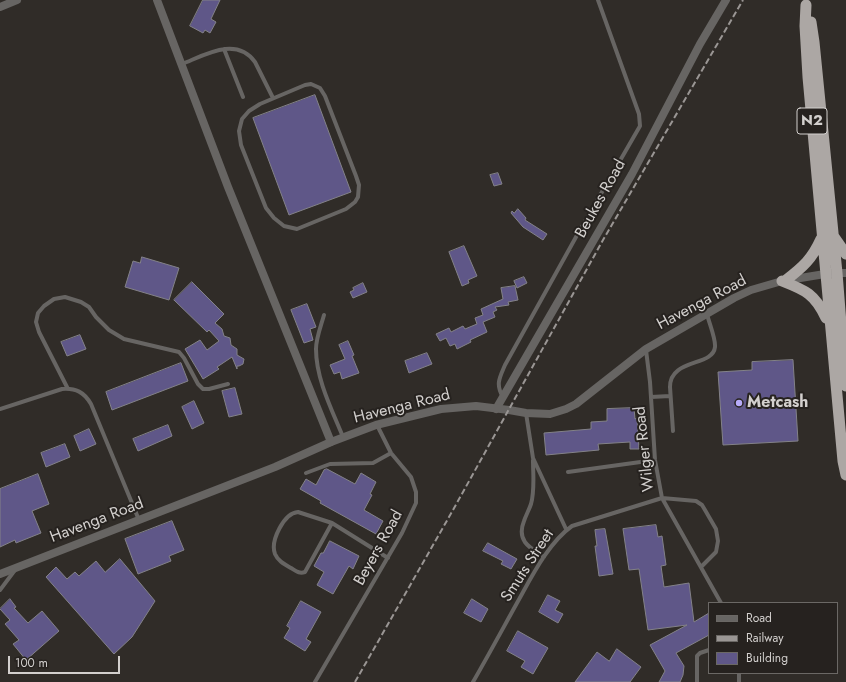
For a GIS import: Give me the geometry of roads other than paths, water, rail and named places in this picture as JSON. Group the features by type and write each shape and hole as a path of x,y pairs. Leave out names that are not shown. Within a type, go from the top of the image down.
{"highway":[{"name":"N2","path":"806,3 814,42 833,236 842,273 840,313 846,386"},
{"name":"N2","path":"806,3 806,47 829,324 843,461 846,475"},
{"path":"833,236 846,254"},
{"path":"822,237 816,251 809,261 784,281 812,297 821,307 829,324"},
{"path":"840,313 846,300"}],"street":[{"path":"0,7 17,0"},
{"path":"157,0 228,187 331,442"},
{"name":"Beukes Road","path":"496,409 632,174 696,50 726,0"},
{"name":"Havenga Road","path":"0,574 275,467 343,437 376,425 441,409 476,406 526,413 550,414 566,409 606,381 646,350 734,298 751,290 784,281 825,274 842,273"}],"lane":[{"path":"503,398 498,389 498,383 505,365 576,236 640,126 639,114 598,0"},
{"path":"182,64 224,49 236,49 252,57 260,69 274,98"},
{"path":"224,49 243,97"},
{"path":"311,84 320,88 325,96 359,185 358,197 356,202 351,206 297,229 284,226 274,218 266,208 239,139 241,122 246,114 254,108 274,98 305,85 311,84"},
{"path":"68,389 39,332 36,322 38,313 44,306 54,299 65,297 74,299 88,307 106,326 124,339 179,352 184,358 198,384 203,389 228,384"},
{"path":"673,431 670,382 675,372 714,353 715,345 707,313"},
{"path":"324,316 316,348 319,373 343,437"},
{"name":"Wilger Road","path":"646,350 655,460 662,498 720,602"},
{"path":"0,409 68,389 78,390 83,393 92,404 139,520"},
{"path":"651,397 670,396"},
{"path":"526,413 533,458 533,490 531,504 521,529 521,536 529,548 544,558"},
{"name":"Beyers Road","path":"316,682 388,558 413,512 417,497 411,477 392,453 376,425"},
{"path":"306,473 330,464 373,463 392,453"},
{"path":"533,458 566,530"},
{"path":"568,472 655,460"},
{"path":"662,498 696,501 702,505 705,510 718,536 718,545 716,552 701,567"},
{"name":"Smuts Street","path":"473,682 534,573 566,530 580,523 662,498"},
{"path":"332,523 305,572 298,572 283,563 276,556 274,541 285,519 291,514 298,512 332,523 388,558"},
{"path":"0,590 12,576 16,568"},
{"path":"698,682 696,656 708,650"}],"railway":[{"path":"355,682 453,510 603,240 743,0"}],"place":[{"name":"Metcash","path":"739,403"}]}
